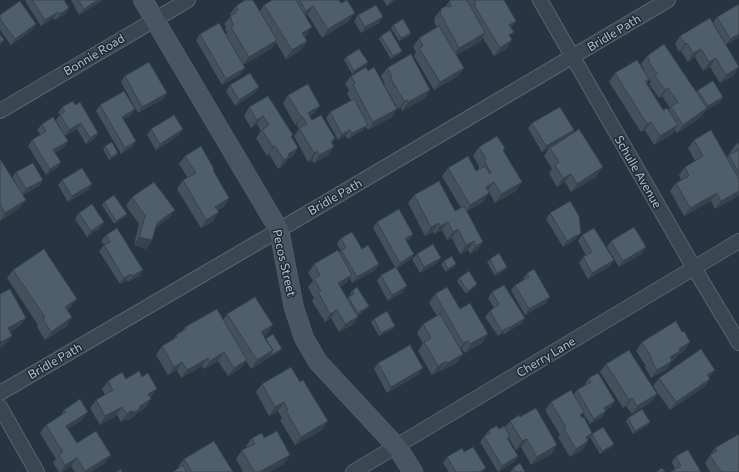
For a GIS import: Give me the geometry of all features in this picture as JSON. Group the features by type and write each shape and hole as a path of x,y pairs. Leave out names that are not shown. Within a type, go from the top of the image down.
{"street":[{"name":"Pecos Street","path":"143,0 279,230 294,308 304,338 318,362 396,447 413,472"},
{"name":"Bonnie Road","path":"0,111 188,0"},
{"name":"Schulle Avenue","path":"540,0 694,268 739,343"},
{"name":"Bridle Path","path":"0,393 668,0"},
{"name":"Cherry Lane","path":"354,472 739,241"},
{"path":"0,407 37,472"}],"building":[{"path":"32,0 64,0 69,8 60,14 58,12 45,20"},
{"path":"78,0 98,0 84,9"},
{"path":"245,0 253,0 277,40 249,57 231,27 234,25 230,16 238,10 236,6"},
{"path":"272,0 296,0 312,27 302,33 307,41 292,50 264,5"},
{"path":"300,0 339,0 341,3 347,0 355,13 328,29 313,6 306,11"},
{"path":"467,0 485,33 459,48 440,13 441,9 446,6 451,6 449,1"},
{"path":"474,0 504,0 516,21 509,25 514,32 509,35 512,40 500,48 474,5 476,4"},
{"path":"20,1 36,24 15,39 0,19 0,15"},
{"path":"739,4 739,34 730,39 717,17"},
{"path":"376,5 383,17 365,27 358,15"},
{"path":"710,18 739,67 726,75 716,58 709,62 701,49 693,53 687,43 685,44 680,36"},
{"path":"403,19 411,33 401,38 393,25"},
{"path":"219,23 245,68 226,79 200,34"},
{"path":"439,26 464,68 440,82 419,48 423,46 419,38"},
{"path":"390,30 402,51 393,56 381,36"},
{"path":"0,34 4,40 0,43"},
{"path":"664,44 707,108 683,125 671,107 678,102 668,88 665,90 655,76 657,74 647,56"},
{"path":"359,49 368,62 354,71 346,57"},
{"path":"411,54 430,90 408,102 407,100 404,101 390,77 392,76 387,68"},
{"path":"637,60 649,79 645,81 663,110 667,108 678,125 660,136 651,122 647,124 615,73"},
{"path":"149,62 167,93 142,107 125,76"},
{"path":"366,67 368,71 374,67 397,109 373,122 353,85 355,83 351,76"},
{"path":"250,73 259,87 239,100 230,85"},
{"path":"713,81 723,97 708,106 698,90"},
{"path":"308,84 320,106 308,113 312,120 321,115 335,138 331,141 334,147 319,155 317,151 314,153 299,128 307,124 288,95"},
{"path":"124,91 135,109 122,117 136,141 125,148 100,105"},
{"path":"268,96 293,135 291,136 298,148 288,154 289,157 284,160 262,130 269,125 263,116 257,120 249,107"},
{"path":"354,99 368,125 352,133 350,130 342,134 330,112"},
{"path":"73,101 75,105 80,102 98,133 90,138 81,123 69,130 60,114 65,112 62,107"},
{"path":"560,107 574,130 546,146 532,123"},
{"path":"174,115 183,129 160,144 151,129"},
{"path":"53,117 68,141 53,150 61,162 50,169 32,140 46,131 42,124"},
{"path":"579,129 603,167 577,184 571,174 563,178 555,165 559,162 550,148"},
{"path":"711,130 739,179 739,191 721,201 717,193 690,208 676,183 689,176 685,167 703,156 694,140"},
{"path":"497,136 505,148 503,150 522,182 501,194 494,182 486,187 489,193 470,205 448,168 468,156 476,171 485,166 490,174 491,173 484,160 486,159 479,147"},
{"path":"112,142 118,153 111,157 105,146"},
{"path":"739,143 739,173 729,155 738,150 735,145"},
{"path":"201,146 229,198 215,207 219,212 206,220 183,180 196,173 185,156"},
{"path":"0,159 26,200 5,213 0,204"},
{"path":"33,163 43,180 26,189 16,172"},
{"path":"82,168 92,184 72,196 62,180"},
{"path":"439,181 455,211 464,206 483,242 476,246 474,241 466,245 458,229 453,232 448,222 440,226 439,223 431,227 414,195"},
{"path":"154,182 175,210 157,223 152,240 139,237 145,216 146,217 132,197"},
{"path":"114,195 127,214 116,221 104,202"},
{"path":"570,201 579,216 581,233 567,241 550,213"},
{"path":"92,204 104,222 91,231 79,213"},
{"path":"399,209 413,234 405,239 414,254 400,263 377,222"},
{"path":"634,227 646,247 623,261 611,241"},
{"path":"117,228 143,270 132,276 131,274 124,278 104,245 110,242 106,235"},
{"path":"594,228 614,260 592,273 583,257 592,252 582,235"},
{"path":"352,232 362,249 368,245 379,264 357,277 341,250 346,248 341,238"},
{"path":"433,244 441,258 424,267 417,254"},
{"path":"44,249 77,299 65,307 72,317 51,332 43,319 45,317 13,270"},
{"path":"338,250 352,275 338,283 358,317 345,324 337,310 330,314 318,292 321,291 314,279 320,275 314,264"},
{"path":"499,253 507,267 497,273 490,259"},
{"path":"452,256 456,264 448,269 444,261"},
{"path":"396,267 407,286 392,295 381,275"},
{"path":"534,269 550,297 529,309 515,285 529,277 527,273"},
{"path":"469,271 477,284 468,291 459,278"},
{"path":"504,285 525,318 502,331 490,311 499,304 492,292"},
{"path":"357,287 369,306 358,313 348,297 354,294 352,291"},
{"path":"447,287 460,309 470,303 488,334 470,344 468,341 463,343 435,294"},
{"path":"10,289 26,318 8,328 12,336 1,342 0,294"},
{"path":"255,297 273,325 261,332 273,350 257,360 227,314"},
{"path":"217,309 247,360 234,368 224,352 210,361 208,358 187,370 182,362 174,367 162,346 177,337 176,335 186,329 185,327"},
{"path":"387,311 395,326 381,333 374,319"},
{"path":"440,314 463,354 438,366 424,342 431,338 423,324"},
{"path":"676,321 690,342 670,357 672,361 657,370 651,359 652,358 642,342"},
{"path":"273,334 282,349 270,355 273,350 265,339"},
{"path":"410,345 423,368 391,387 378,363"},
{"path":"701,349 715,370 707,375 710,379 676,402 659,378"},
{"path":"629,350 657,394 637,406 632,398 629,400 606,364"},
{"path":"291,367 300,382 303,380 328,421 301,437 286,411 288,410 284,402 275,407 262,384"},
{"path":"139,371 142,377 148,373 157,389 148,394 151,399 140,406 135,412 130,411 127,414 122,407 105,416 96,400 113,390 108,381 122,372 126,379"},
{"path":"598,373 615,401 604,408 606,411 594,419 577,390 591,382 589,378"},
{"path":"571,390 584,412 580,414 582,418 584,417 592,433 586,437 588,441 576,449 564,429 566,428 551,402"},
{"path":"80,399 88,412 66,426 77,443 96,431 111,455 85,471 77,458 65,465 59,455 63,452 46,425 66,412 64,410"},
{"path":"536,408 557,445 537,457 527,439 522,441 510,421 519,415 520,417"},
{"path":"642,409 650,422 635,431 628,418"},
{"path":"497,426 499,429 504,426 510,436 507,438 518,456 502,466 484,436 490,433 489,430"},
{"path":"603,427 614,444 602,451 592,434"},
{"path":"277,431 290,455 259,472 254,472 242,450 255,444 252,438 262,433 264,438"},
{"path":"739,434 739,472 721,472 710,455 717,451 715,448"},
{"path":"214,441 233,472 192,472 184,459"},
{"path":"473,447 486,468 479,472 456,472 447,457 462,448 464,452"},
{"path":"688,450 701,472 671,472 681,466 676,456"},
{"path":"520,463 525,472 515,472 513,468"},
{"path":"183,465 187,472 173,472"},
{"path":"662,468 665,472 656,472"}]}
